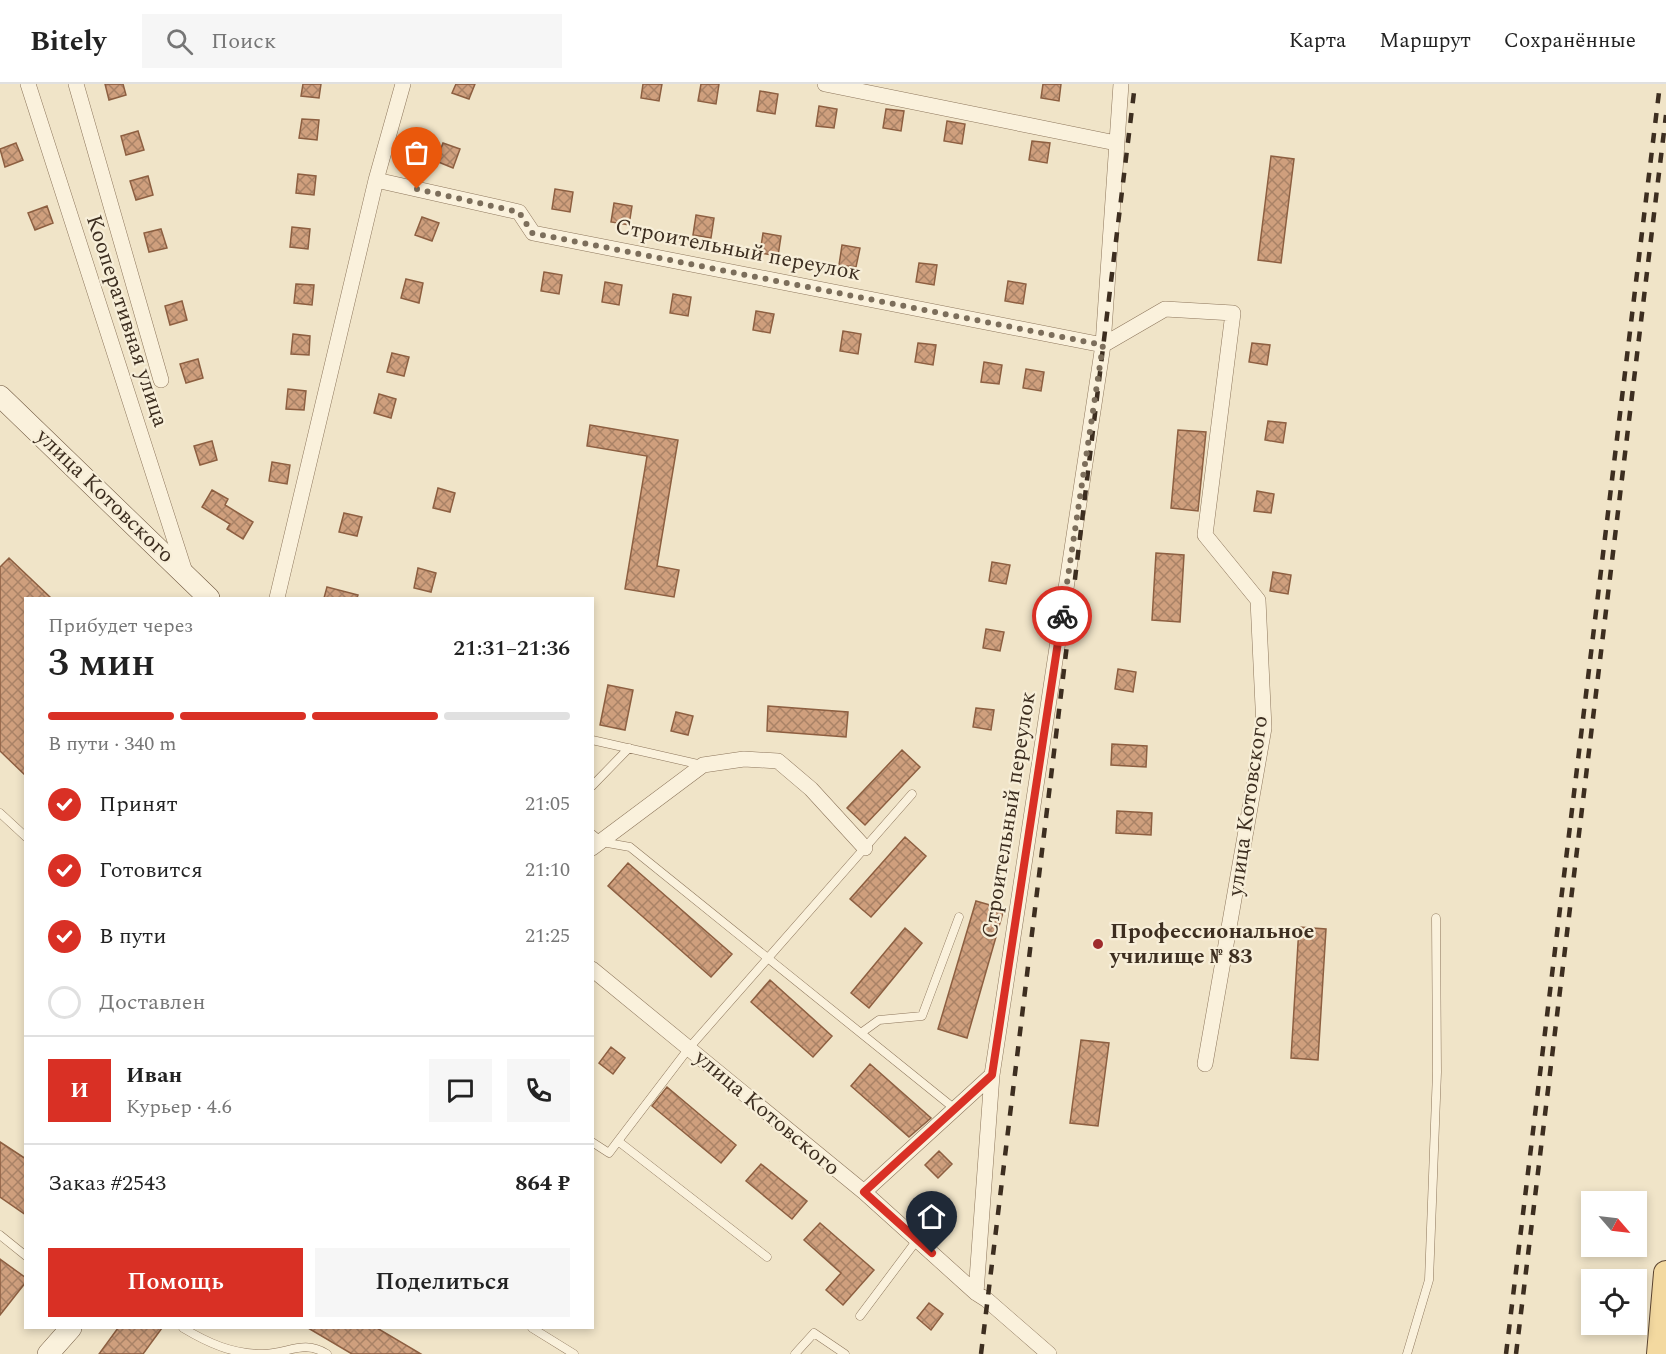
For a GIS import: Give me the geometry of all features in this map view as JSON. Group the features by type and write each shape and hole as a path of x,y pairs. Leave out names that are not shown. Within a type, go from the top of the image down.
{"main road":[{"name":"улица Котовского","path":"0,396 185,572 208,597"},
{"path":"1659,1354 1666,1273"},
{"path":"48,1354 70,1329"}],"street":[{"name":"Кооперативная улица","path":"28,84 185,572"},
{"path":"76,84 161,380"},
{"path":"277,597 376,180 403,84"},
{"path":"825,84 1116,143"},
{"name":"Строительный переулок","path":"976,1293 992,1075 1103,345 1121,84"},
{"name":"Строительный переулок","path":"376,180 519,212 532,233 1103,345"},
{"name":"улица Котовского","path":"1103,345 1165,309 1233,313 1205,535 1258,600 1264,728 1205,1064"},
{"path":"596,841 703,765 744,759 778,761 811,789 865,848"},
{"name":"улица Котовского","path":"594,971 864,1192 976,1293 1049,1354"},
{"path":"864,1192 992,1075"}],"lane":[{"path":"594,740 703,765"},
{"path":"594,784 629,748"},
{"path":"594,1143 609,1153 689,1048 912,794"},
{"path":"0,813 24,835"},
{"path":"596,841 630,847 955,1109"},
{"path":"861,1033 879,1020 922,1016 960,917"},
{"path":"1407,1354 1429,1280 1437,1072 1436,918"},
{"path":"618,1141 767,1257"},
{"path":"0,1235 24,1254"},
{"path":"860,1316 917,1240"},
{"path":"185,1329 213,1346 263,1354 314,1346 327,1354"},
{"path":"534,1329 574,1354"},
{"path":"795,1354 814,1333 845,1354"}],"building":[{"path":"105,84 123,84 126,95 109,100"},
{"path":"303,84 321,84 319,98 301,96"},
{"path":"456,84 475,84 469,99 452,93"},
{"path":"643,84 662,84 659,101 641,98"},
{"path":"701,84 719,84 716,104 698,101"},
{"path":"1043,84 1061,84 1059,101 1041,98"},
{"path":"760,91 778,94 775,114 757,111"},
{"path":"819,106 837,109 834,128 816,126"},
{"path":"886,109 904,111 901,131 883,128"},
{"path":"302,119 319,120 317,140 299,138"},
{"path":"947,121 965,124 962,144 944,141"},
{"path":"138,131 144,150 126,155 121,136"},
{"path":"1032,141 1050,143 1047,163 1029,160"},
{"path":"16,143 23,160 5,167 0,149"},
{"path":"443,143 460,149 453,168 436,161"},
{"path":"1271,156 1294,159 1281,263 1258,260"},
{"path":"298,174 316,176 314,195 296,193"},
{"path":"148,176 153,195 136,200 130,181"},
{"path":"555,189 573,192 570,212 552,209"},
{"path":"614,203 632,206 629,225 611,222"},
{"path":"47,206 53,223 35,230 28,213"},
{"path":"696,215 714,218 711,238 693,235"},
{"path":"422,217 439,223 432,241 415,235"},
{"path":"292,227 310,229 308,249 290,247"},
{"path":"161,229 167,248 149,252 144,233"},
{"path":"763,233 781,236 778,256 760,253"},
{"path":"842,245 860,248 856,267 839,265"},
{"path":"919,263 937,265 934,285 916,282"},
{"path":"544,272 562,275 559,294 541,291"},
{"path":"406,279 423,283 419,303 401,298"},
{"path":"1008,281 1026,284 1023,304 1005,301"},
{"path":"605,282 622,285 619,305 602,302"},
{"path":"296,284 314,285 312,305 294,303"},
{"path":"673,294 691,297 688,316 670,313"},
{"path":"182,301 187,320 170,325 165,306"},
{"path":"756,311 774,314 770,333 753,330"},
{"path":"843,331 861,334 858,354 840,351"},
{"path":"293,334 310,336 309,355 291,354"},
{"path":"918,343 936,345 933,365 915,362"},
{"path":"1252,343 1270,345 1267,365 1249,362"},
{"path":"392,353 409,357 404,376 387,372"},
{"path":"198,359 203,378 186,383 180,364"},
{"path":"984,362 1002,365 999,384 981,382"},
{"path":"1026,369 1044,372 1041,391 1023,388"},
{"path":"288,389 306,391 304,410 286,409"},
{"path":"379,394 396,399 391,418 374,413"},
{"path":"1268,421 1286,423 1283,443 1265,440"},
{"path":"590,425 678,440 657,566 679,570 674,597 625,589 647,456 587,446"},
{"path":"1178,430 1206,432 1198,511 1171,508"},
{"path":"212,441 217,460 200,465 194,446"},
{"path":"272,462 290,465 287,484 269,481"},
{"path":"438,488 455,493 450,512 433,508"},
{"path":"212,490 228,499 225,505 253,522 243,539 227,529 230,524 202,507"},
{"path":"1257,491 1274,494 1271,513 1254,511"},
{"path":"344,513 362,517 357,536 339,532"},
{"path":"1156,553 1184,555 1180,622 1152,620"},
{"path":"9,558 50,597 24,597 24,774 0,751 0,567"},
{"path":"992,562 1010,565 1006,584 989,581"},
{"path":"418,568 436,573 431,592 414,588"},
{"path":"1273,572 1291,575 1288,594 1270,591"},
{"path":"327,587 358,595 357,597 324,597"},
{"path":"986,629 1004,632 1000,651 983,648"},
{"path":"1118,669 1136,672 1133,692 1115,689"},
{"path":"608,685 633,690 625,730 600,725"},
{"path":"768,706 848,712 846,737 767,731"},
{"path":"976,708 994,710 991,730 973,727"},
{"path":"676,712 693,716 688,735 671,731"},
{"path":"1112,744 1147,746 1146,767 1111,765"},
{"path":"902,750 920,767 865,825 847,808"},
{"path":"1117,811 1152,813 1151,835 1116,833"},
{"path":"905,837 926,856 871,917 850,899"},
{"path":"628,863 732,954 711,977 608,886"},
{"path":"976,901 1004,909 967,1038 938,1029"},
{"path":"1299,927 1326,929 1318,1060 1291,1058"},
{"path":"905,928 922,943 869,1008 851,993"},
{"path":"770,980 832,1036 813,1057 751,1002"},
{"path":"1081,1040 1109,1043 1098,1126 1070,1123"},
{"path":"611,1047 625,1058 613,1074 599,1063"},
{"path":"870,1064 931,1118 909,1137 851,1086"},
{"path":"667,1087 736,1145 721,1163 652,1106"},
{"path":"0,1142 24,1158 24,1214 0,1197"},
{"path":"939,1151 952,1164 938,1178 925,1165"},
{"path":"761,1164 807,1201 792,1219 746,1181"},
{"path":"820,1223 874,1270 843,1305 826,1290 841,1273 804,1240"},
{"path":"0,1259 24,1277 24,1285 0,1315"},
{"path":"929,1303 943,1314 931,1330 917,1318"},
{"path":"117,1329 161,1329 143,1354 99,1354"},
{"path":"310,1329 379,1329 421,1354 352,1354"}],"railway":[{"path":"981,1354 1135,84"},
{"path":"1506,1354 1660,84"},
{"path":"1516,1354 1666,115"}],"way so far":[{"path":"417,189 519,212 532,233 1103,345 1062,616"}],"place":[{"name":"Профессиональное училище № 83","path":"1098,944"}],"route":[{"path":"932,1253 864,1192 992,1075 1062,616"}]}
